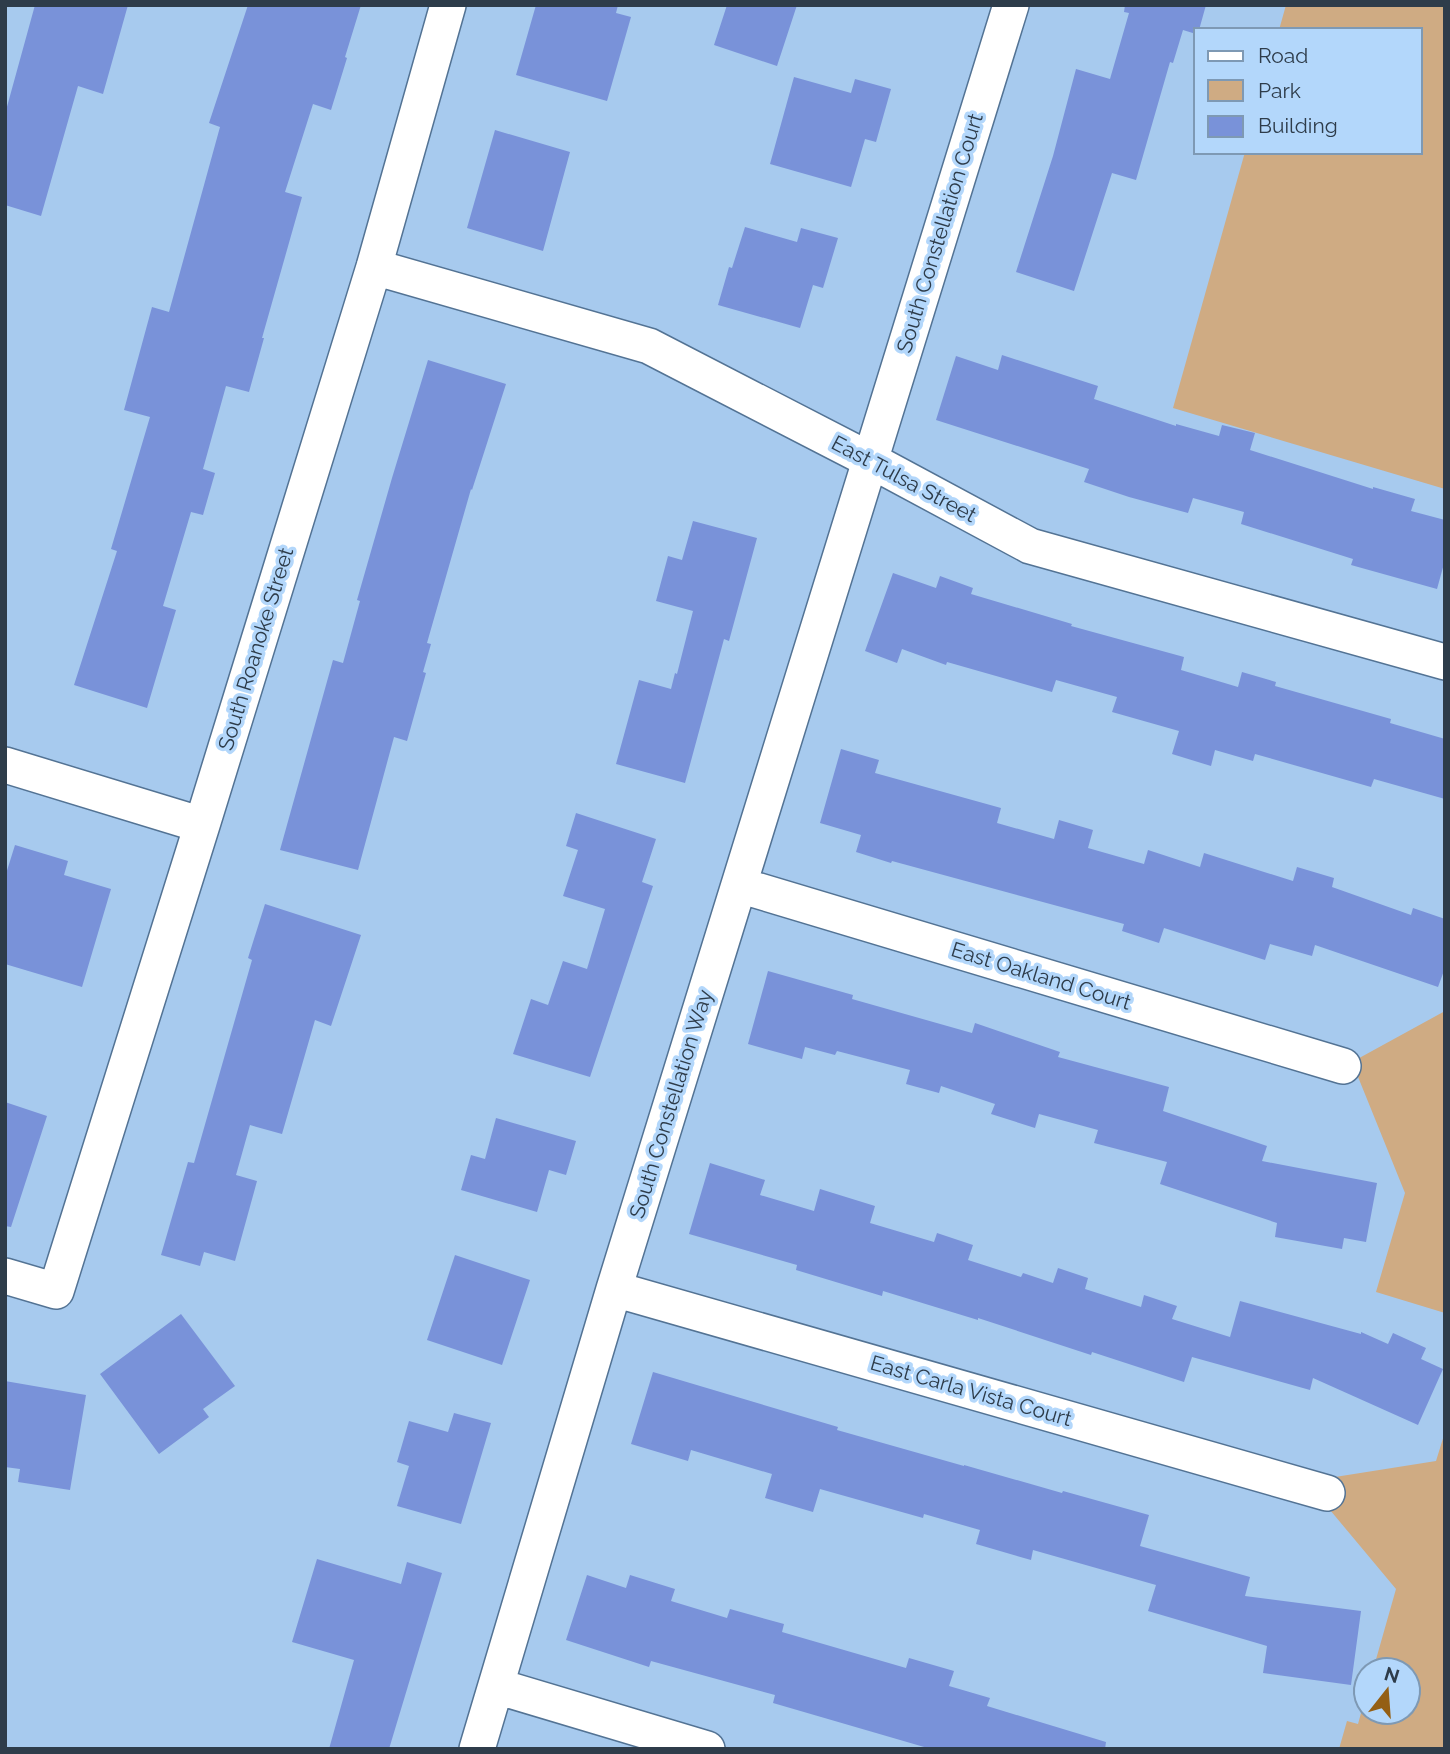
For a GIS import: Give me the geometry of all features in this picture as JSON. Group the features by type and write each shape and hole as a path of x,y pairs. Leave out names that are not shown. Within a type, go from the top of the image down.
{"street":[{"name":"South Roanoke Street","path":"5,1276 56,1291 374,267 448,5"},
{"name":"South Constellation Court","path":"870,460 1011,5"},
{"name":"East Tulsa Street","path":"374,267 649,346 1030,546 1445,662"},
{"name":"South Constellation Way","path":"477,1749 614,1289 870,460"},
{"path":"5,765 202,825"},
{"name":"East Oakland Court","path":"739,885 1343,1066"},
{"name":"East Carla Vista Court","path":"614,1289 1327,1493"},
{"path":"496,1686 707,1749"}],"green space":[{"path":"1286,5 1445,5 1445,489 1173,408 1244,154 1422,154 1422,28 1280,28"},
{"path":"1445,1011 1445,1313 1376,1292 1405,1193 1352,1062"},
{"path":"1445,1432 1445,1749 1339,1749 1347,1721 1352,1722 1352,1726 1422,1726 1422,1656 1377,1656 1396,1589 1325,1504 1335,1477 1436,1461"}],"building":[{"path":"35,5 128,5 103,94 78,86 41,216 5,205 5,114"},
{"path":"248,5 361,5 331,110 313,104 285,192 302,197 249,392 226,386 203,469 215,473 203,515 191,512 163,606 176,610 147,708 74,685 117,551 111,549 150,417 124,410 152,307 169,312 220,127 209,123"},
{"path":"536,5 618,5 616,13 631,17 607,101 516,75"},
{"path":"727,5 797,5 777,66 714,45"},
{"path":"1125,5 1206,5 1200,28 1194,28 1194,33 1183,30 1173,63 1170,62 1136,180 1112,173 1074,291 1016,272 1053,156 1076,69 1110,79 1129,13 1124,12"},
{"path":"794,77 851,93 855,79 891,89 876,142 865,139 851,187 770,164"},
{"path":"495,130 570,152 543,251 467,228"},
{"path":"745,227 797,242 801,228 838,238 823,288 813,285 800,328 718,305"},
{"path":"1002,355 1098,386 1094,399 1176,426 1219,436 1222,425 1255,433 1250,450 1373,489 1415,499 1411,511 1445,520 1445,560 1437,589 1351,565 1353,559 1241,524 1244,512 1193,498 1188,513 1084,482 1089,469 936,420 956,356 998,370"},
{"path":"428,360 506,384 471,489 427,643 431,644 423,672 426,673 407,741 394,737 358,870 280,850 333,660 343,663 360,601 357,600"},
{"path":"693,521 757,538 729,641 724,639 685,783 616,764 639,680 671,689 675,673 677,674 693,611 656,601 668,556 682,560"},
{"path":"893,573 936,588 940,576 973,588 971,594 1072,624 1071,626 1184,657 1181,670 1238,687 1242,672 1276,682 1275,686 1391,719 1390,723 1445,739 1445,799 1374,779 1371,787 1255,754 1253,761 1215,750 1211,766 1172,754 1179,731 1112,712 1117,697 1056,680 1052,692 947,662 946,665 902,649 897,663 865,651"},
{"path":"841,749 879,760 875,773 1001,808 997,823 1054,839 1059,820 1093,830 1088,848 1144,864 1148,850 1200,867 1204,853 1293,881 1297,867 1334,878 1332,887 1411,915 1413,908 1445,919 1445,968 1438,987 1315,945 1312,956 1270,944 1265,960 1164,928 1159,943 1122,931 1124,924 856,852 861,835 820,823"},
{"path":"576,813 656,839 642,882 653,886 590,1077 513,1054 531,999 548,1005 563,961 587,969 605,909 563,896 578,850 566,846"},
{"path":"15,845 68,861 64,875 111,889 82,987 5,964 5,877"},
{"path":"265,904 361,935 331,1026 315,1020 282,1134 250,1125 236,1175 257,1181 235,1261 204,1252 200,1266 161,1255 188,1162 194,1163 252,960 248,958"},
{"path":"768,971 853,995 852,999 972,1033 975,1023 1060,1052 1058,1057 1169,1087 1163,1111 1267,1146 1262,1161 1377,1183 1366,1242 1344,1238 1342,1249 1275,1237 1277,1223 1160,1184 1167,1162 1094,1143 1098,1130 1039,1114 1035,1128 991,1114 995,1104 941,1086 939,1093 906,1084 910,1070 837,1051 835,1055 805,1047 802,1059 748,1044"},
{"path":"5,1102 47,1116 11,1227 5,1226"},
{"path":"496,1118 576,1141 566,1175 549,1170 537,1212 461,1190 471,1155 485,1159"},
{"path":"710,1163 765,1180 760,1195 814,1211 820,1189 875,1206 870,1223 934,1242 937,1233 973,1245 968,1260 1021,1277 1023,1273 1053,1283 1058,1268 1088,1278 1085,1289 1141,1307 1144,1295 1177,1306 1172,1319 1230,1337 1240,1301 1361,1332 1388,1344 1393,1333 1426,1348 1421,1359 1443,1369 1418,1425 1313,1378 1310,1390 1192,1357 1184,1382 978,1318 883,1291 882,1296 796,1270 797,1265 689,1234"},
{"path":"455,1255 530,1280 502,1365 427,1340"},
{"path":"181,1314 235,1386 203,1409 209,1417 159,1454 100,1374"},
{"path":"653,1372 838,1427 837,1430 1149,1515 1140,1546 1250,1577 1245,1596 1361,1611 1355,1656 1352,1656 1351,1685 1263,1673 1267,1646 1148,1611 1156,1585 1033,1550 1031,1560 976,1544 980,1530 924,1514 923,1518 820,1489 813,1512 765,1498 772,1474 691,1450 688,1461 631,1444"},
{"path":"5,1381 86,1395 70,1490 18,1482 20,1469 5,1467"},
{"path":"454,1413 491,1423 461,1524 397,1506 409,1466 397,1462 409,1421 448,1432"},
{"path":"317,1559 401,1584 407,1562 442,1573 389,1749 329,1749 354,1660 292,1642"},
{"path":"587,1575 626,1588 630,1575 675,1589 671,1601 727,1618 730,1609 784,1624 782,1632 906,1668 909,1658 954,1671 949,1686 990,1698 987,1706 1106,1742 1105,1749 931,1749 773,1703 775,1695 651,1661 649,1667 566,1640"}]}
